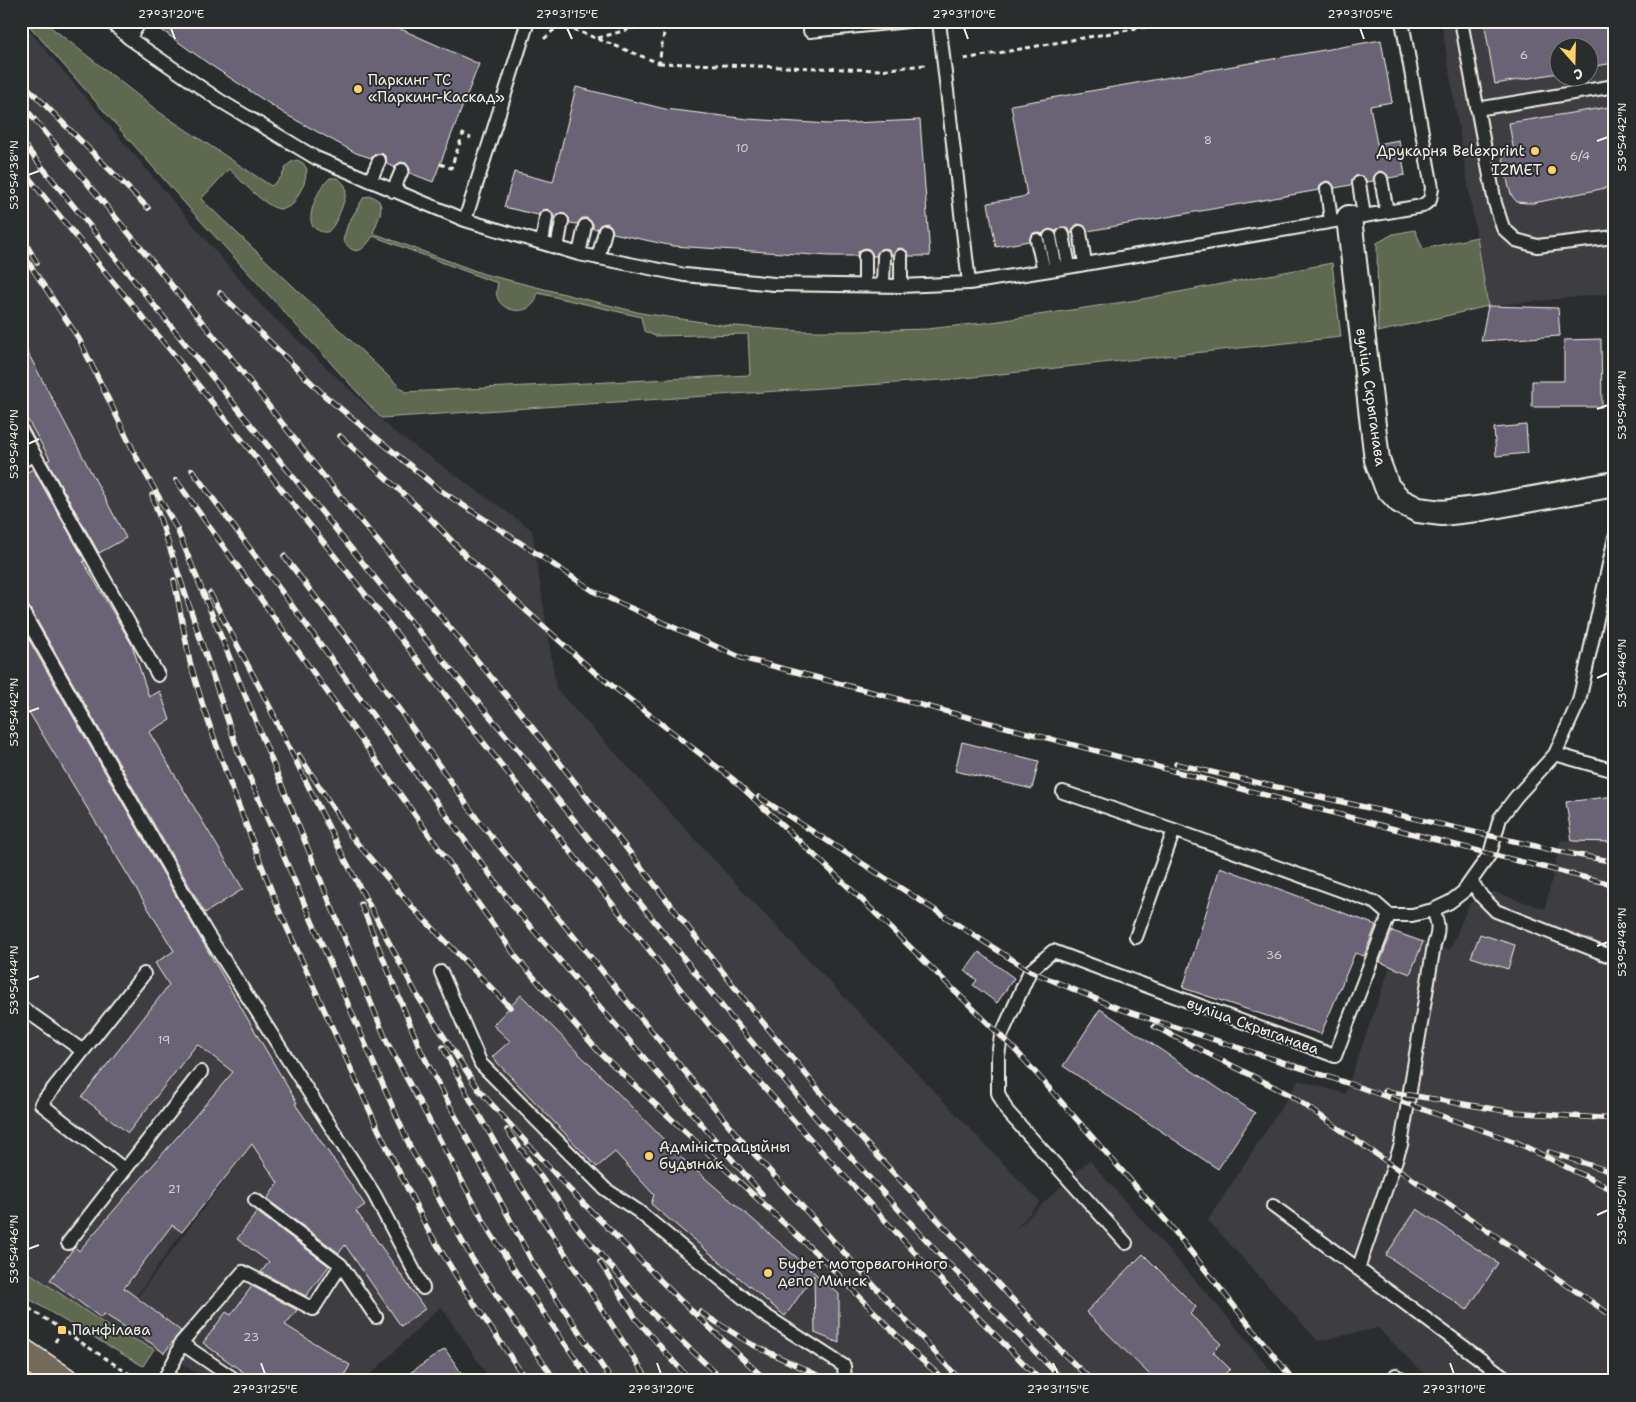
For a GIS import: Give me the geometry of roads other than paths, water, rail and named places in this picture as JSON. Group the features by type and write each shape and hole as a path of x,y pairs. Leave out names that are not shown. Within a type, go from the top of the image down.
{"main road":[{"path":"21,1352 64,1381"}],"street":[{"name":"вуліца Скрыганава","path":"1348,218 1377,460 1387,487 1400,501 1418,510 1442,513 1477,509 1615,484"}],"lane":[{"path":"129,38 141,21"},
{"path":"810,31 908,21"},
{"path":"939,21 969,282"},
{"path":"114,22 129,38 218,100 316,158 464,220 579,254 685,275 774,284 901,286 969,282 1050,270 1422,206 1430,200 1432,188 1402,21"},
{"path":"1461,21 1495,203 1502,228 1516,240 1537,246 1615,236"},
{"path":"464,220 526,27"},
{"path":"1477,109 1615,86"},
{"path":"370,181 379,161"},
{"path":"393,191 402,170"},
{"path":"1382,179 1387,212"},
{"path":"1348,218 1359,183"},
{"path":"1327,189 1348,218"},
{"path":"542,244 546,217"},
{"path":"557,248 562,221"},
{"path":"579,254 585,226"},
{"path":"598,258 604,231"},
{"path":"1080,232 1086,263"},
{"path":"1050,270 1057,236 1069,266"},
{"path":"1037,240 1050,270"},
{"path":"864,256 865,285"},
{"path":"884,256 884,285"},
{"path":"901,256 901,286"},
{"path":"21,430 158,675"},
{"path":"21,462 34,454"},
{"path":"1063,792 1374,902 1389,915 1412,915 1433,910 1450,902 1471,881 1490,854 1500,818 1516,797 1555,754 1579,701 1615,537"},
{"path":"21,610 206,932 374,1194 423,1288"},
{"path":"1555,754 1615,771"},
{"path":"1136,937 1174,830"},
{"path":"1471,881 1482,898 1496,911 1615,958"},
{"path":"1358,1269 1401,1145 1434,945 1438,932 1437,920 1433,910"},
{"name":"вуліца Скрыганава","path":"1126,1243 1007,1111 998,1093 998,1056 1001,1036 1030,971 1053,951 1336,1056 1389,915"},
{"path":"441,972 482,1064 598,1182 638,1212 763,1314 844,1366 845,1381"},
{"path":"125,1170 41,1104 144,974"},
{"path":"21,1007 83,1051"},
{"path":"68,1243 201,1072"},
{"path":"255,1200 341,1265 376,1317"},
{"path":"1273,1206 1510,1381"},
{"path":"163,1381 181,1343 243,1272 313,1309 341,1265"},
{"path":"181,1343 237,1381"}],"railway":[{"path":"21,81 148,208"},
{"path":"21,103 222,346 321,473 521,713 747,1003 842,1118 1063,1353 1092,1381"},
{"path":"21,141 384,589 532,767 729,1015 827,1131 939,1254 1064,1381"},
{"path":"21,168 171,351 713,1030 928,1267 1041,1381"},
{"path":"21,235 37,263"},
{"path":"21,251 79,339 138,460 177,529 387,1042 489,1231 591,1381"},
{"path":"220,293 325,396 440,490 595,592 742,658 1615,885"},
{"path":"340,436 430,518 467,557 593,671 734,780 859,897 1001,1036 1020,1055 1168,1223 1294,1381"},
{"path":"192,470 517,911 762,1194"},
{"path":"176,480 517,958 599,1052 828,1264 917,1356 946,1381"},
{"path":"152,495 238,751 411,1149 471,1257 556,1381"},
{"path":"284,556 369,667 478,820 737,1135 961,1381"},
{"path":"174,580 190,662 203,706 228,778 279,910 379,1131 427,1228 463,1287 527,1381"},
{"path":"210,593 274,715"},
{"path":"271,711 340,850 417,995 478,1089 565,1185 679,1299 767,1381"},
{"path":"299,755 351,836 414,909 510,1007"},
{"path":"1176,764 1557,851 1615,862"},
{"path":"759,797 1030,971 1120,1009 1356,1086 1516,1142 1615,1191"},
{"path":"361,904 421,1051 533,1263 612,1381"},
{"path":"1154,1026 1290,1095 1615,1318"},
{"path":"443,1047 467,1094 514,1176 649,1381"},
{"path":"1385,1091 1512,1112 1615,1119"},
{"path":"507,1130 580,1231 652,1313 724,1381"},
{"path":"1549,1152 1615,1173"},
{"path":"600,1262 637,1320 691,1381"},
{"path":"700,1312 751,1344 830,1381"}],"place":[{"name":"Паркинг ТС «Паркинг-Каскад»","path":"358,89"},
{"name":"Друкарня Belexprint","path":"1535,151"},
{"name":"IZMET","path":"1552,170"},
{"name":"Адміністрацыйны будынак","path":"649,1156"},
{"name":"Буфет моторвагонного депо Минск","path":"768,1273"},
{"name":"Панфілава","path":"62,1330"}]}
